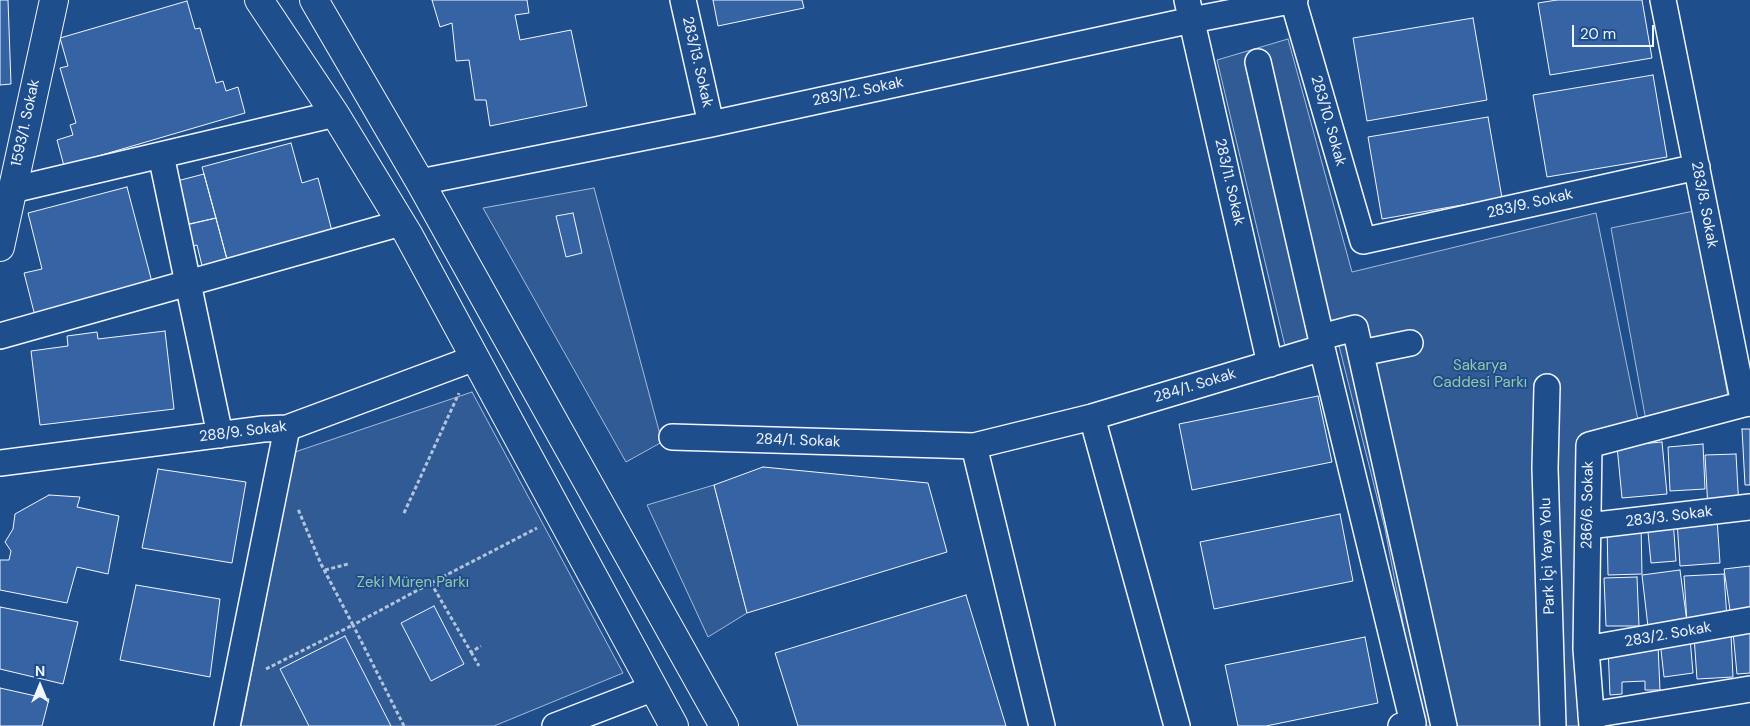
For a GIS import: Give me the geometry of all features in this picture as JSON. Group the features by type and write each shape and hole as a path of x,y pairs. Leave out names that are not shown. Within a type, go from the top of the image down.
{"main road":[{"name":"1593/1. Sokak","path":"0,247 54,0"},
{"path":"259,0 335,114 401,223 674,726"},
{"path":"314,0 420,182 724,726"}],"street":[{"name":"283/13. Sokak","path":"683,0 711,124"},
{"name":"283/12. Sokak","path":"420,182 711,124 1190,10 1294,0"},
{"name":"283/10. Sokak","path":"1294,0 1362,241"},
{"name":"283/8. Sokak","path":"1663,0 1696,167 1747,404"},
{"name":"283/11. Sokak","path":"1190,10 1270,364"},
{"path":"1258,62 1321,337 1355,328 1444,726"},
{"path":"12,190 335,114"},
{"path":"161,155 220,435"},
{"name":"283/9. Sokak","path":"1362,241 1696,167"},
{"path":"0,336 401,223"},
{"path":"1361,353 1410,343"},
{"name":"284/1. Sokak","path":"672,438 974,446 1092,417 1322,348 1413,723 1401,726"},
{"name":"288/9. Sokak","path":"0,463 287,428 475,358"},
{"name":"Park İçi Yaya Yolu","path":"1546,387 1545,468 1553,726"},
{"name":"286/6. Sokak","path":"1591,720 1586,649 1589,445 1747,404"},
{"path":"1092,417 1177,726"},
{"path":"227,726 287,428"},
{"path":"974,446 1042,726"},
{"name":"283/3. Sokak","path":"1588,526 1750,507"},
{"name":"283/2. Sokak","path":"1586,649 1750,620"},
{"path":"555,726 654,688"},
{"path":"1591,720 1750,689"}],"path":[{"path":"404,513 475,358"},
{"path":"279,465 325,570 404,726"},
{"path":"236,683 276,665 560,516"},
{"path":"325,570 348,564"},
{"path":"431,583 479,666"},
{"path":"471,652 481,646"}],"shaded area":[{"name":"Sakarya Caddesi Parkı","path":"1288,39 1352,272 1596,213 1639,425 1589,445 1591,726 1419,726 1418,703 1385,529 1336,334 1285,346 1217,60"},
{"path":"594,188 662,442 626,462 483,208"},
{"path":"1694,211 1729,402 1646,421 1611,228"},
{"name":"Zeki Müren Parkı","path":"472,392 623,673 494,726 241,726 295,452"},
{"path":"714,485 747,613 708,637 647,505"}],"building":[{"path":"0,0 8,0 11,84 0,85"},
{"path":"432,0 527,0 529,13 515,15 520,40 571,30 587,106 490,126 486,100 475,100 469,60 456,61 452,23 440,27"},
{"path":"713,0 802,0 804,8 718,26"},
{"path":"1557,0 1642,0 1652,58 1550,75 1538,3"},
{"path":"187,1 195,29 200,28 216,83 223,81 226,91 238,87 245,113 64,166 57,140 73,135 70,125 76,123 60,68 68,66 60,38"},
{"path":"1473,18 1487,100 1367,121 1353,38"},
{"path":"1653,75 1667,157 1547,177 1533,95"},
{"path":"1488,117 1502,198 1382,219 1368,137"},
{"path":"291,143 302,183 318,178 333,235 228,263 202,167"},
{"path":"204,174 216,218 189,224 177,181"},
{"path":"127,187 153,286 35,316 24,273 42,269 28,213"},
{"path":"573,213 582,253 566,257 556,216"},
{"path":"216,218 228,263 203,270 197,245 188,247 182,226"},
{"path":"165,331 174,409 40,425 31,351 68,346 67,336 97,332 98,339"},
{"path":"1318,396 1332,462 1192,490 1179,424"},
{"path":"1742,429 1750,429 1750,485 1745,485"},
{"path":"1662,442 1667,494 1622,498 1617,446"},
{"path":"1703,444 1705,489 1670,491 1668,447"},
{"path":"1736,454 1739,508 1708,509 1705,455"},
{"path":"763,467 928,483 947,552 747,613 714,485"},
{"path":"158,469 246,482 232,563 142,548"},
{"path":"49,495 80,497 77,507 119,516 108,574 77,567 67,603 0,590 0,560 9,560 11,551 5,542 13,529 15,514"},
{"path":"1340,514 1353,581 1214,609 1200,542"},
{"path":"1717,518 1720,563 1680,566 1677,521"},
{"path":"1673,519 1676,561 1651,563 1647,522"},
{"path":"1641,524 1642,574 1608,575 1607,525"},
{"path":"1750,566 1750,614 1731,617 1724,569"},
{"path":"1680,570 1687,622 1648,627 1642,575"},
{"path":"1724,574 1727,619 1687,622 1684,576"},
{"path":"1637,577 1639,626 1606,626 1604,578"},
{"path":"136,585 220,599 210,677 120,660"},
{"path":"966,595 1006,726 798,726 775,653"},
{"path":"434,606 464,664 431,681 401,623"},
{"path":"0,607 78,622 63,684 0,669"},
{"path":"1750,631 1750,673 1737,674 1733,632"},
{"path":"1731,634 1733,677 1697,679 1694,636"},
{"path":"345,636 391,726 309,726 280,669"},
{"path":"1365,637 1378,703 1266,726 1238,726 1225,665"},
{"path":"1690,638 1693,673 1664,677 1660,641"},
{"path":"1658,645 1660,690 1645,690 1645,681 1622,682 1622,694 1610,695 1608,647"},
{"path":"0,688 49,699 42,726 0,726"}]}
